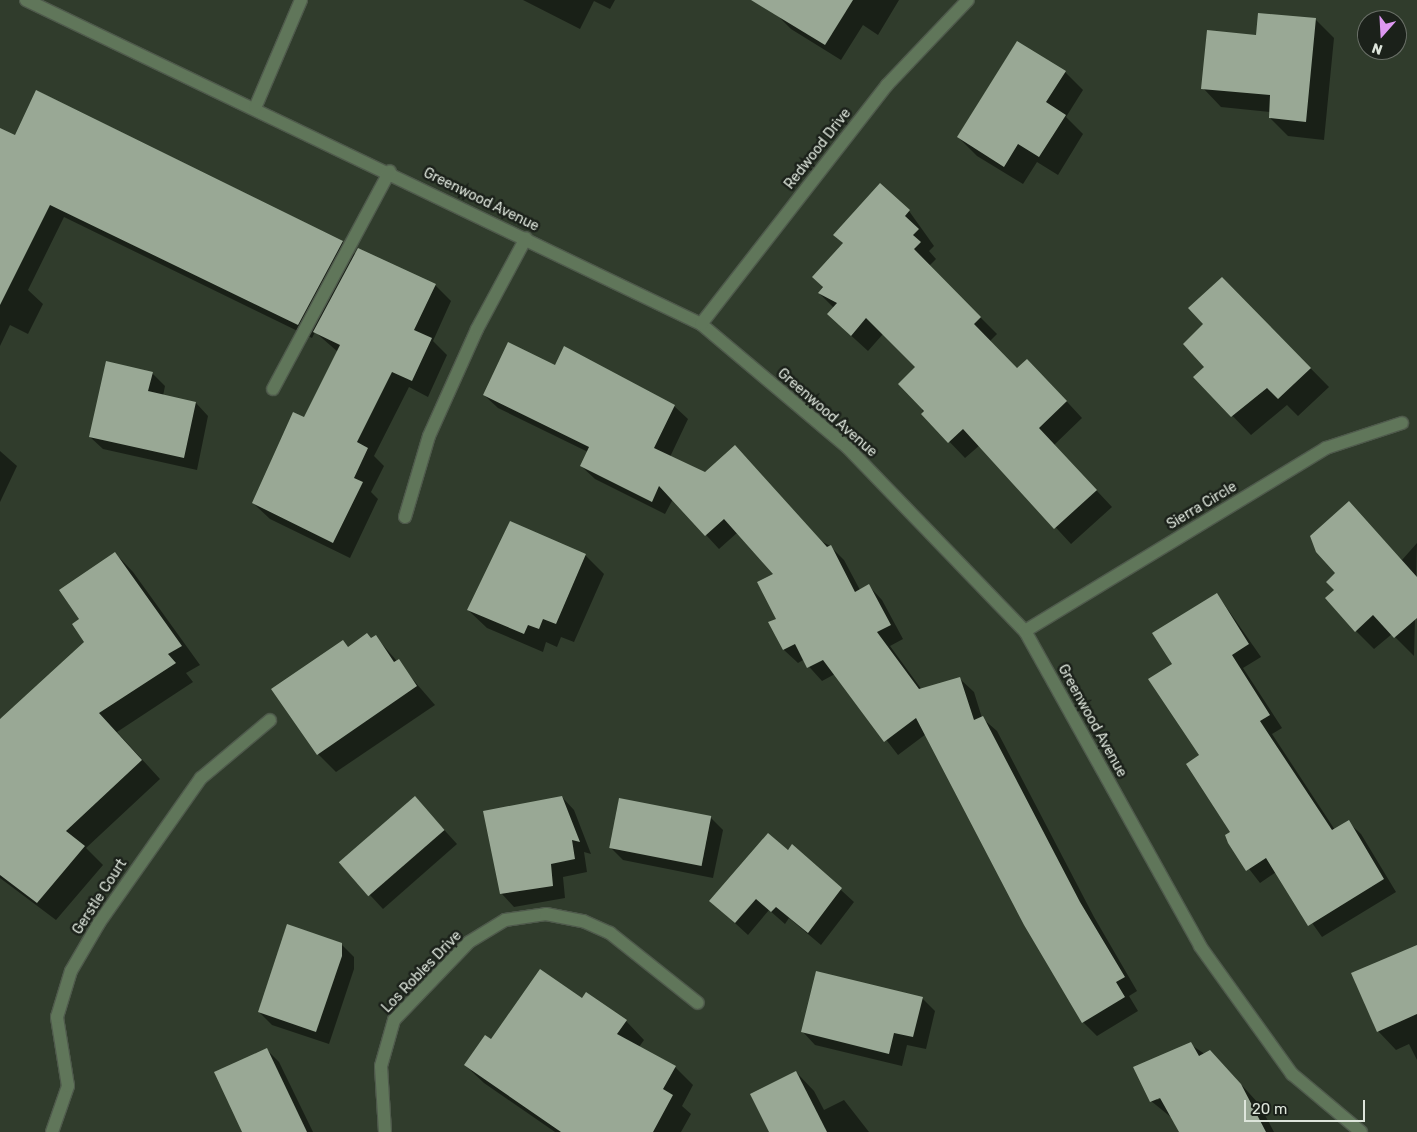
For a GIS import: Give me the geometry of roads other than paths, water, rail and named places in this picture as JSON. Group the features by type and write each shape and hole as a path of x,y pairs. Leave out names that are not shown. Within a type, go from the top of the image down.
{"street":[{"name":"Greenwood Avenue","path":"26,0 390,172 701,324 848,448 1025,631 1200,946 1292,1074 1361,1132"},
{"path":"255,108 301,0"},
{"name":"Redwood Drive","path":"701,324 887,85 968,0"},
{"path":"274,389 390,172"},
{"path":"405,517 429,436 477,329 526,238"},
{"name":"Sierra Circle","path":"1025,631 1326,448 1402,423"},
{"name":"Gerstle Court","path":"52,1132 68,1086 57,1017 71,971 99,923 200,778 270,720"},
{"name":"Los Robles Drive","path":"385,1132 381,1066 394,1020 469,942 505,920 546,914 583,921 610,933 698,1003"}]}
